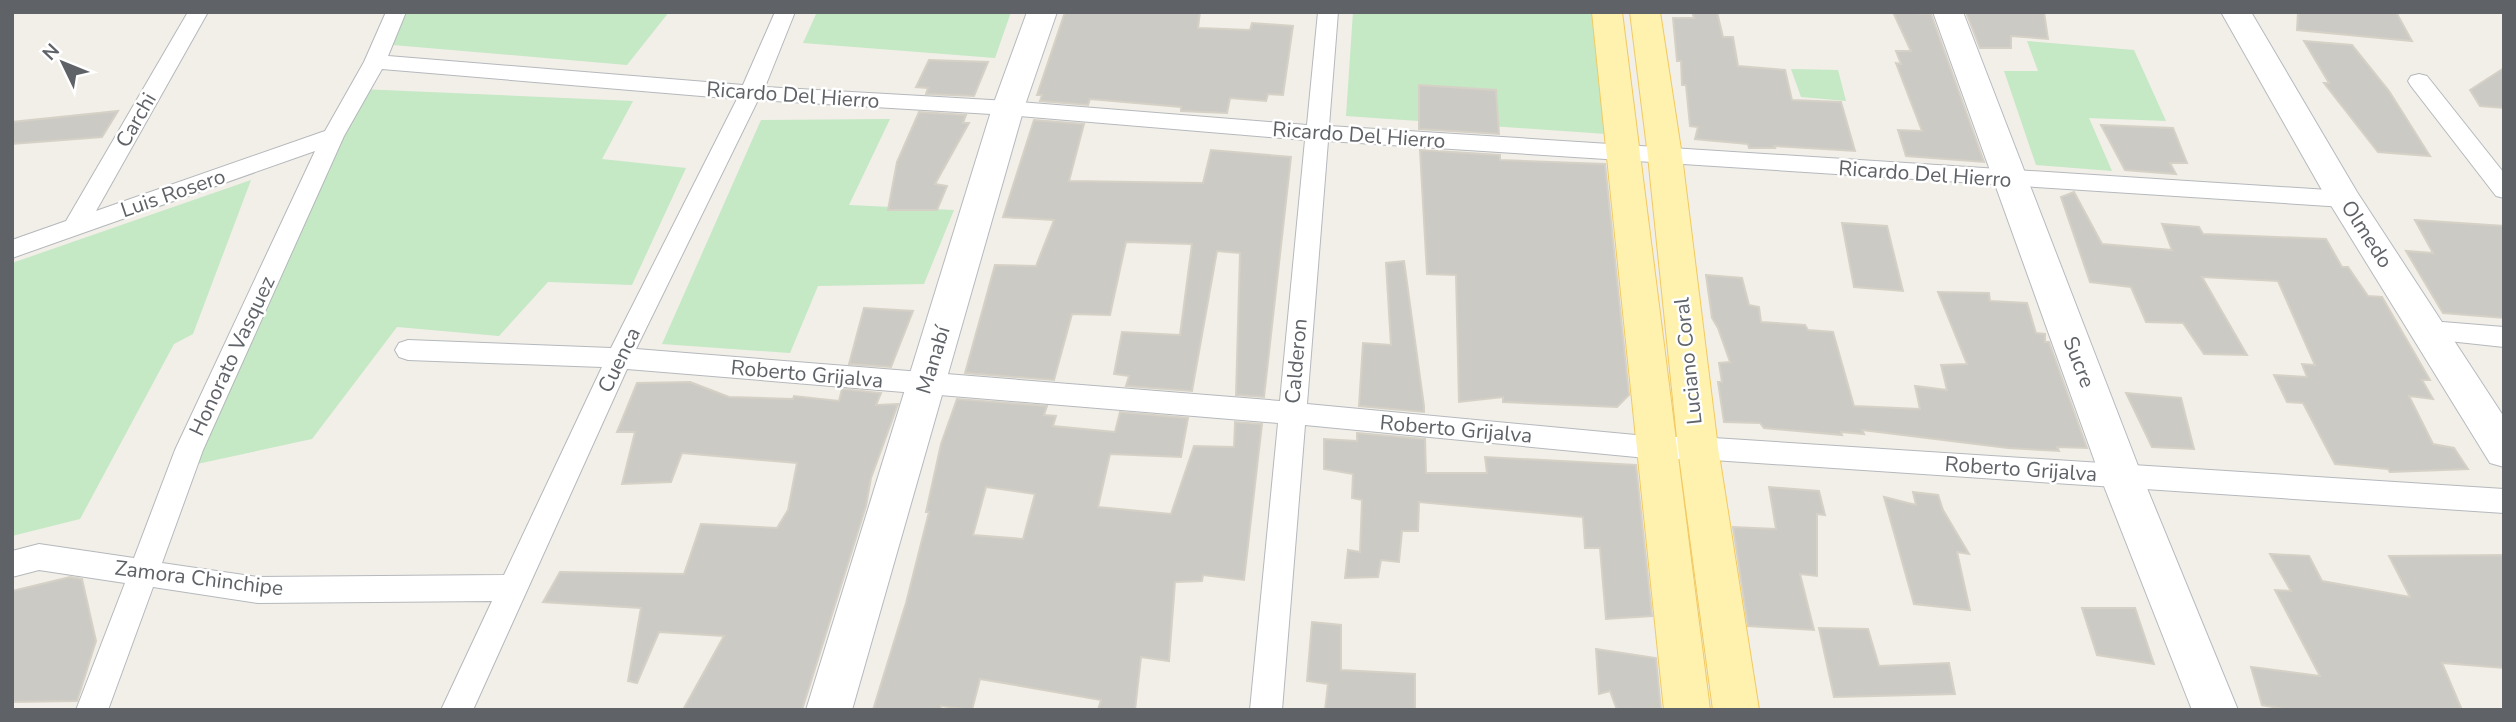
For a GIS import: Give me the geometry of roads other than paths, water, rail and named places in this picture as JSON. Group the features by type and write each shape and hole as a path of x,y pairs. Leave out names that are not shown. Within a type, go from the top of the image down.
{"main road":[{"name":"Luciano Coral","path":"1607,12 1687,710"},
{"name":"Luciano Coral","path":"1645,12 1665,156 1698,448 1736,710"}],"street":[{"name":"Carchi","path":"74,228 198,12"},
{"name":"Honorato Vasquez","path":"92,710 189,450 334,136 375,62 396,12"},
{"name":"Cuenca","path":"457,710 619,358 751,93 785,12"},
{"name":"Manabí","path":"830,710 1008,108 1042,12"},
{"name":"Calderon","path":"1266,710 1328,12"},
{"name":"Sucre","path":"1948,12 2121,476 2215,710"},
{"name":"Olmedo","path":"2236,12 2344,199 2504,451"},
{"name":"Ricardo Del Hierro","path":"375,62 751,93 1008,108 2011,180 2344,199"},
{"path":"2419,80 2504,190"},
{"name":"Luis Rosero","path":"12,250 334,136"},
{"path":"2430,331 2504,337"},
{"name":"Roberto Grijalva","path":"408,350 619,358 1292,413 1657,448 1698,448 2504,501"},
{"name":"Zamora Chinchipe","path":"12,564 39,557 258,590 512,588"}]}
